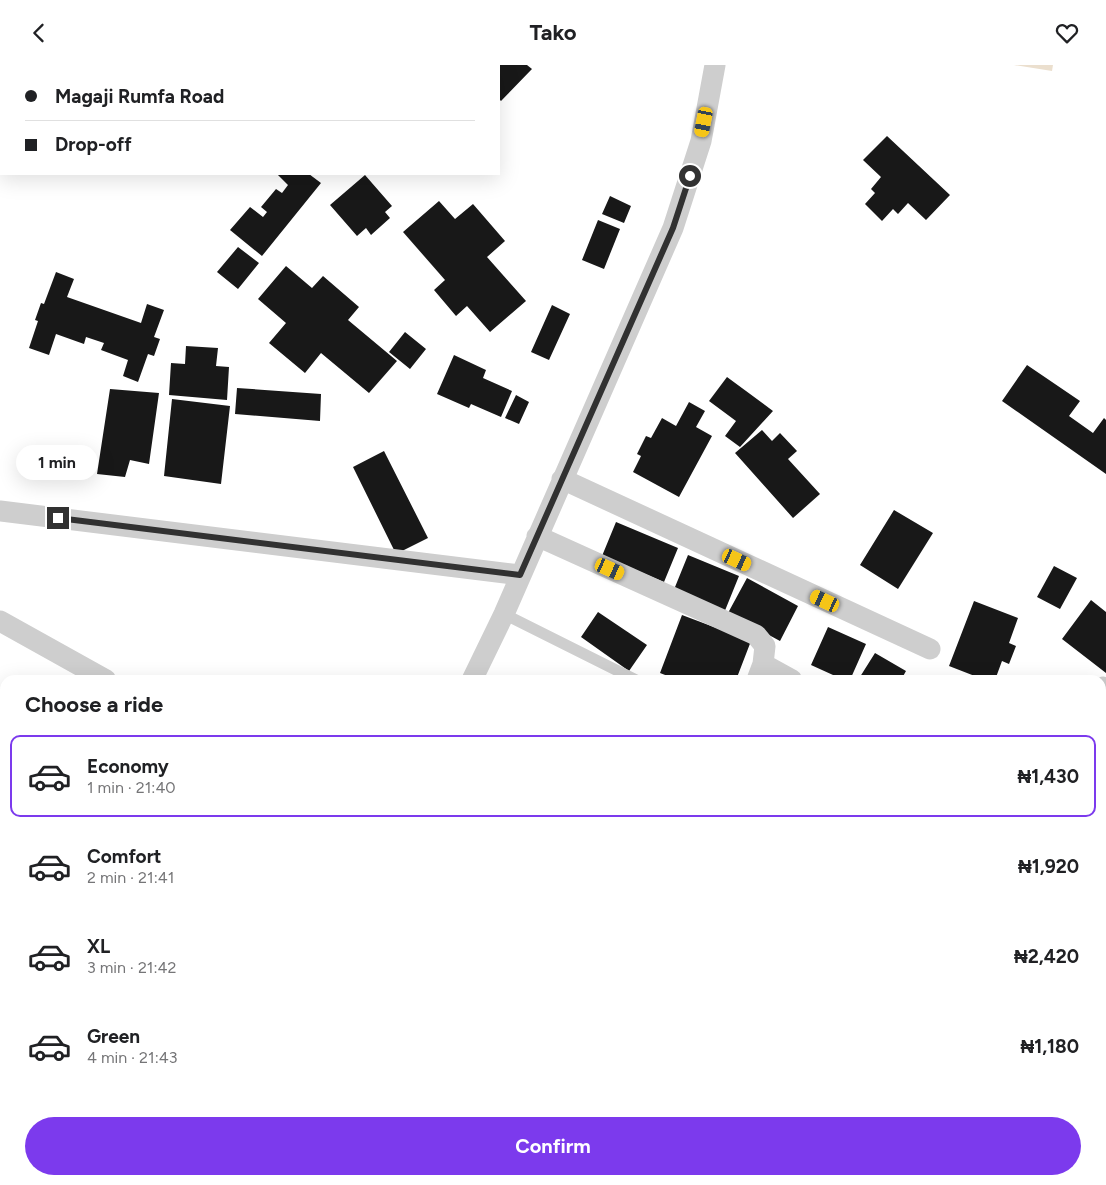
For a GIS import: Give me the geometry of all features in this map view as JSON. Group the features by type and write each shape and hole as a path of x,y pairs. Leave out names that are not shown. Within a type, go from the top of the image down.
{"street":[{"path":"474,675 504,613 673,228 701,141 715,65"},
{"path":"562,479 930,649"},
{"path":"0,511 520,575"},
{"path":"537,536 756,635 765,646 760,672"},
{"path":"0,621 97,675"}],"lane":[{"path":"504,613 626,675"}],"shaded area":[{"path":"1014,65 1053,65 1052,71"}],"building":[{"path":"500,65 527,65 532,69 501,101"},
{"path":"887,136 950,195 926,220 908,203 898,214 893,209 882,221 865,204 875,193 871,189 881,177 863,160"},
{"path":"278,175 310,175 321,183 262,256 230,230 250,207 263,217 267,212 261,207 276,189 282,193 288,185"},
{"path":"365,175 392,206 385,212 390,218 371,235 366,228 357,236 330,205"},
{"path":"610,196 631,206 624,223 602,214"},
{"path":"439,201 455,219 473,204 505,241 487,257 526,301 490,332 467,306 456,316 434,290 445,280 403,232"},
{"path":"598,220 620,229 604,269 582,260"},
{"path":"238,247 259,263 238,289 217,272"},
{"path":"286,266 312,288 323,276 359,307 348,320 397,361 369,393 321,353 305,373 269,343 286,323 258,299"},
{"path":"56,272 74,279 67,297 141,323 147,304 164,310 154,337 160,339 154,356 148,354 138,382 123,376 128,360 101,350 104,343 86,337 84,344 56,334 49,355 29,348 38,321 35,320 41,303 44,304"},
{"path":"552,305 570,314 549,360 531,352"},
{"path":"405,332 426,349 410,369 389,352"},
{"path":"186,346 218,348 216,366 229,367 227,400 169,395 171,363 185,364"},
{"path":"454,355 486,370 483,378 512,391 501,417 471,404 469,408 437,394"},
{"path":"1027,365 1080,401 1069,416 1093,433 1104,418 1106,420 1106,474 1002,401"},
{"path":"727,377 773,411 740,447 725,436 736,421 709,401"},
{"path":"237,388 321,394 320,421 235,414"},
{"path":"110,389 159,393 149,464 130,460 125,477 97,474"},
{"path":"516,395 529,402 519,424 505,418"},
{"path":"172,399 230,406 221,484 164,476"},
{"path":"689,402 705,411 696,427 712,436 679,497 633,472 641,456 637,454 646,436 651,438 662,418 676,426"},
{"path":"762,430 772,441 780,433 797,451 788,459 820,494 793,518 735,453"},
{"path":"384,451 428,538 396,554 353,467"},
{"path":"894,510 933,533 898,589 860,565"},
{"path":"616,522 678,548 664,582 602,556"},
{"path":"688,555 739,576 724,613 673,592"},
{"path":"1054,566 1077,578 1060,609 1037,597"},
{"path":"747,578 798,606 780,641 728,613"},
{"path":"1091,600 1106,612 1106,673 1062,639"},
{"path":"974,601 1018,618 1009,643 1016,646 1009,664 1002,661 997,675 972,675 949,666"},
{"path":"598,612 647,645 629,671 581,637"},
{"path":"682,615 751,641 738,675 665,675 660,673"},
{"path":"828,627 866,644 852,675 833,675 811,665"},
{"path":"875,653 906,671 904,675 861,675"}],"route":[{"path":"58,518 520,575 673,228 690,176"}]}
